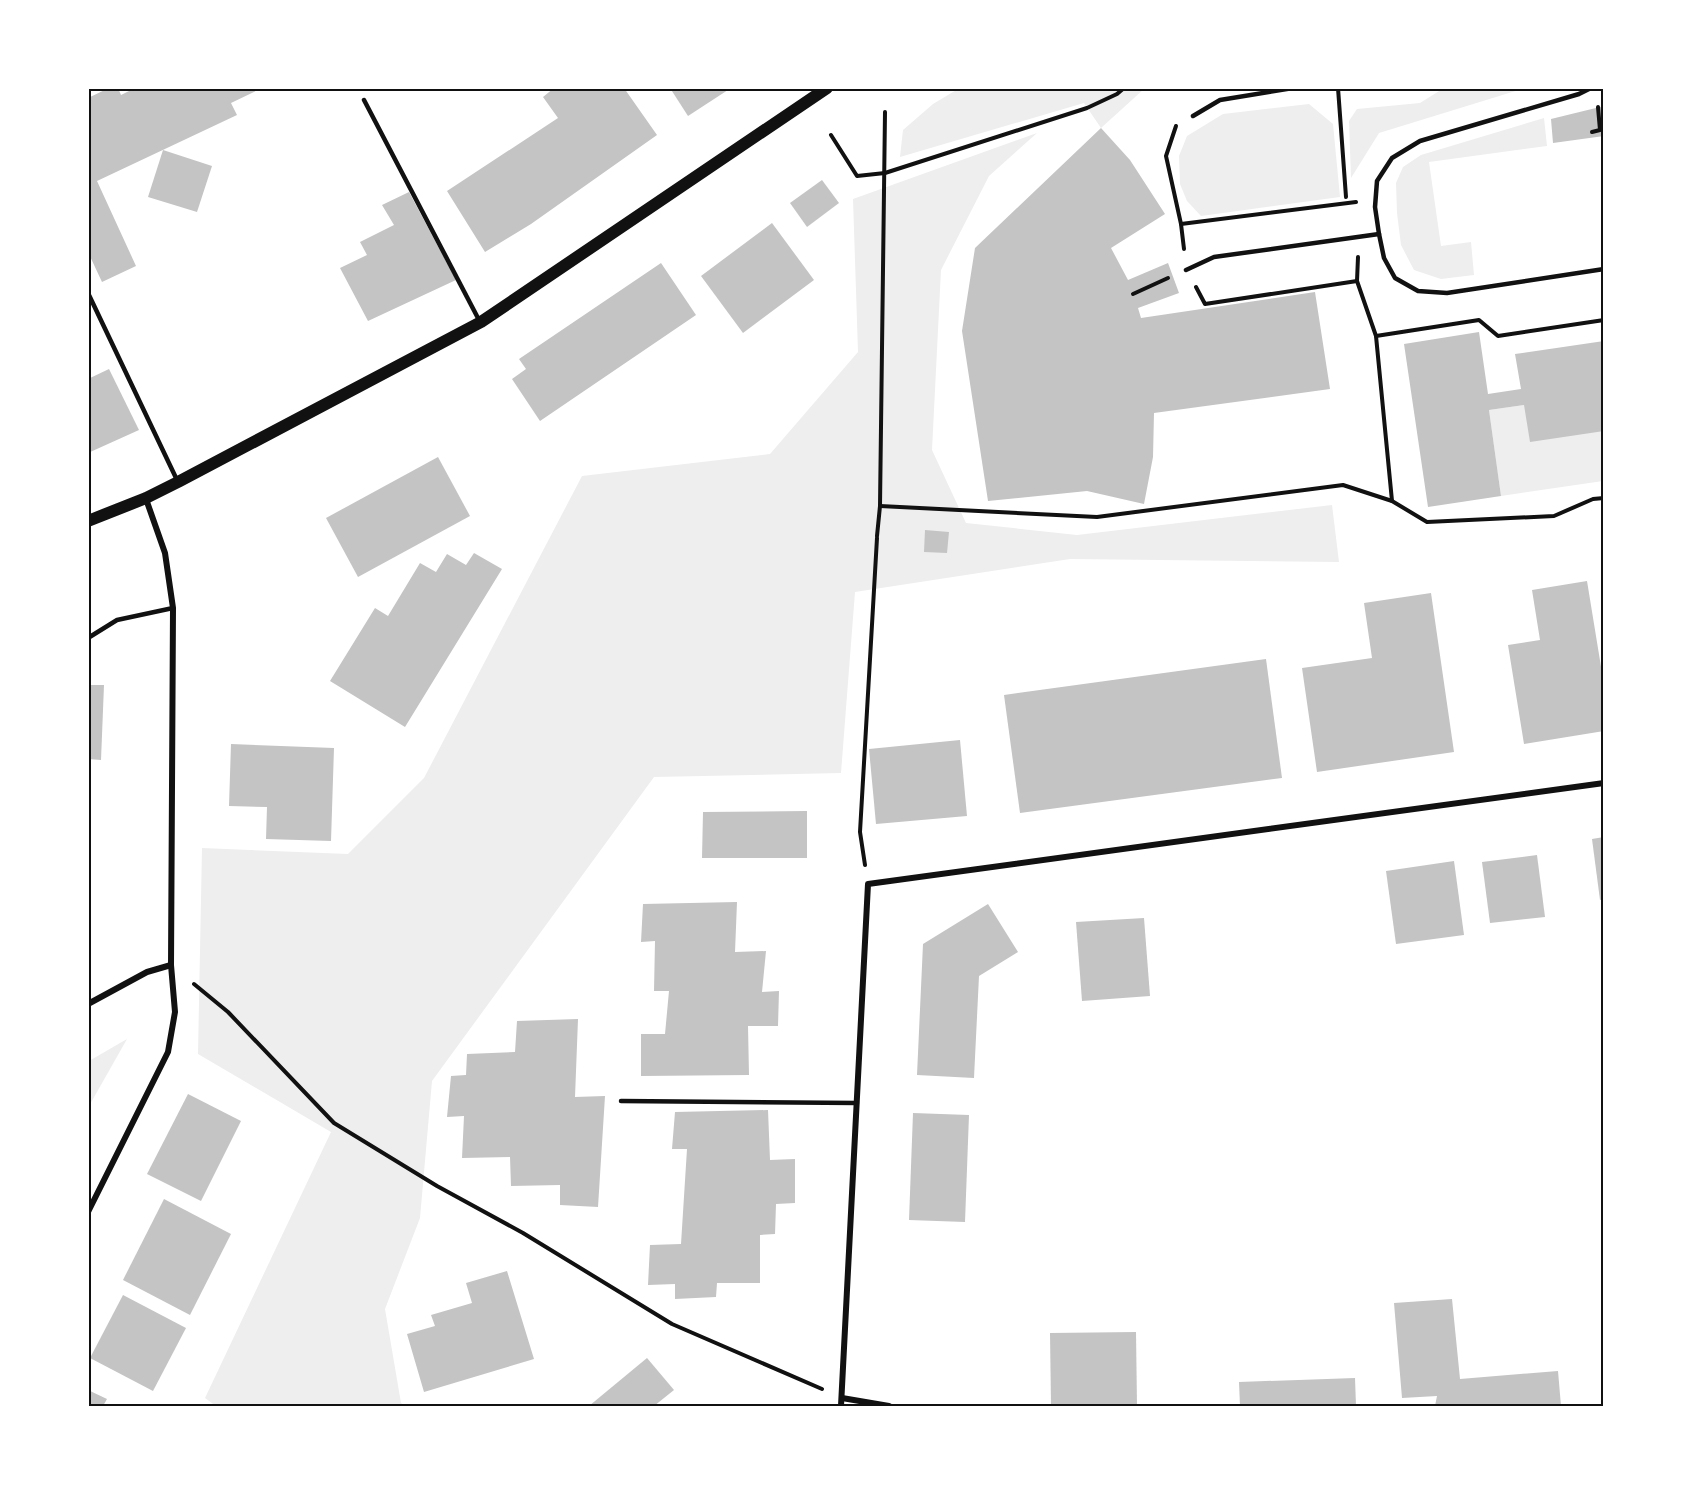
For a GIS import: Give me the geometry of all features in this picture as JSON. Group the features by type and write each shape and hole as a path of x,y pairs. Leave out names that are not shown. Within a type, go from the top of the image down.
{"main road":[{"path":"88,521 146,498 178,482 481,322 827,88"}],"street":[{"path":"88,1212 168,1052 175,1012 171,965 174,608 165,553 146,498"},
{"path":"841,1407 868,884 1604,783"},
{"path":"88,1004 147,972 171,965"},
{"path":"842,1398 889,1407"}],"lane":[{"path":"1193,116 1220,100 1293,88"},
{"path":"1591,88 1579,94 1420,141 1392,158 1377,181 1375,207 1384,258 1395,278 1418,291 1447,293 1604,269"},
{"path":"364,100 481,322"},
{"path":"1186,270 1214,257 1379,234"},
{"path":"88,293 178,482"},
{"path":"88,638 117,620 174,608"},
{"path":"621,1101 857,1103"}],"path":[{"path":"831,135 857,176 885,173 1087,108 1117,94 1124,88"},
{"path":"1338,88 1346,197"},
{"path":"1592,132 1600,130 1598,97"},
{"path":"868,884 860,832 880,506 885,112"},
{"path":"1180,224 1360,201"},
{"path":"1133,294 1186,270"},
{"path":"1376,336 1479,320 1498,336 1604,320"},
{"path":"880,506 1097,518 1343,485 1392,501 1427,522 1554,516 1593,500 1604,498"},
{"path":"171,965 228,1012 334,1123 437,1186 523,1233 672,1324 842,1398"}],"shaded area":[{"path":"1444,88 1522,89 1379,133 1351,178 1349,121 1357,109 1420,103"},
{"path":"958,89 1144,89 1101,128 1084,103 900,157 903,130 933,104"},
{"path":"1309,104 1333,124 1340,197 1201,216 1187,201 1180,184 1179,156 1187,136 1223,114"},
{"path":"1544,118 1547,146 1429,162 1441,246 1471,242 1474,275 1441,279 1414,270 1401,245 1397,213 1396,183 1403,167 1421,155"},
{"path":"1037,133 989,176 941,270 932,450 966,523 1077,535 1332,505 1339,562 1070,559 855,592 841,773 654,777 432,1081 420,1218 385,1309 401,1403 405,1406 216,1406 205,1398 331,1132 198,1054 202,848 348,854 424,778 582,476 770,454 858,352 853,199"},
{"path":"1524,405 1603,431 1603,481 1501,496 1489,410"},
{"path":"127,1039 89,1106 89,1061"}],"building":[{"path":"109,88 118,88 121,95 135,88 262,88 231,103 237,115 97,181 136,266 102,282 88,252 88,125 90,124 88,98"},
{"path":"554,88 624,88 657,135 531,224 485,252 447,191 558,118 543,97"},
{"path":"670,88 731,88 688,116"},
{"path":"1604,106 1604,136 1553,143 1551,119"},
{"path":"1101,128 1130,160 1165,214 1111,248 1128,280 1168,263 1179,293 1138,308 1141,318 1315,292 1330,389 1154,413 1153,457 1144,504 1087,491 988,501 962,331 975,248"},
{"path":"163,150 212,166 197,212 148,197"},
{"path":"822,180 839,203 807,227 790,203"},
{"path":"409,192 456,280 368,321 340,268 367,255 360,242 394,225 382,205"},
{"path":"772,223 814,280 743,333 701,276"},
{"path":"661,263 696,315 540,421 512,379 526,369 519,359"},
{"path":"1479,332 1488,394 1521,389 1515,354 1604,341 1604,431 1530,442 1524,405 1489,410 1501,496 1428,507 1404,344"},
{"path":"109,369 139,430 88,453 88,379"},
{"path":"438,457 470,516 358,577 326,518"},
{"path":"925,530 949,532 947,553 924,552"},
{"path":"474,553 502,569 405,727 330,681 375,608 388,616 420,563 436,572 447,554 466,565"},
{"path":"1587,581 1604,685 1604,731 1524,744 1508,645 1540,640 1532,590"},
{"path":"1431,593 1454,752 1317,772 1302,668 1372,658 1364,603"},
{"path":"1266,659 1282,778 1020,813 1004,695"},
{"path":"88,685 104,685 101,760 88,759"},
{"path":"960,740 967,816 876,824 869,749"},
{"path":"231,744 334,748 331,841 266,839 267,807 229,806"},
{"path":"807,811 807,858 702,858 703,812"},
{"path":"1604,837 1604,899 1600,900 1592,839"},
{"path":"1537,855 1545,917 1490,923 1482,862"},
{"path":"1454,861 1464,935 1396,944 1386,871"},
{"path":"737,902 735,952 766,951 762,992 779,991 778,1026 748,1026 749,1075 641,1076 641,1034 665,1034 669,991 654,991 655,941 641,942 643,904"},
{"path":"988,904 1018,952 979,976 974,1078 917,1075 923,944"},
{"path":"1144,918 1150,996 1082,1001 1076,922"},
{"path":"578,1019 575,1097 605,1096 598,1207 560,1205 560,1185 511,1186 510,1157 462,1158 464,1116 447,1117 451,1076 466,1075 467,1054 515,1052 517,1021"},
{"path":"188,1094 241,1121 201,1201 147,1174"},
{"path":"768,1110 770,1160 795,1159 795,1203 776,1204 775,1234 760,1235 760,1283 717,1283 716,1297 675,1299 675,1284 648,1285 650,1245 681,1244 687,1149 672,1149 675,1112"},
{"path":"913,1113 969,1115 965,1222 909,1220"},
{"path":"164,1199 231,1234 190,1315 123,1280"},
{"path":"507,1271 534,1359 424,1392 407,1334 435,1326 431,1315 472,1303 466,1283"},
{"path":"123,1295 186,1328 153,1391 90,1358"},
{"path":"1452,1299 1460,1379 1558,1371 1561,1406 1435,1406 1437,1396 1402,1398 1394,1303"},
{"path":"1136,1332 1137,1406 1051,1406 1050,1333"},
{"path":"647,1358 674,1390 654,1406 589,1406"},
{"path":"1355,1378 1356,1406 1240,1406 1239,1382"},
{"path":"88,1390 107,1399 103,1406 88,1406"}]}
